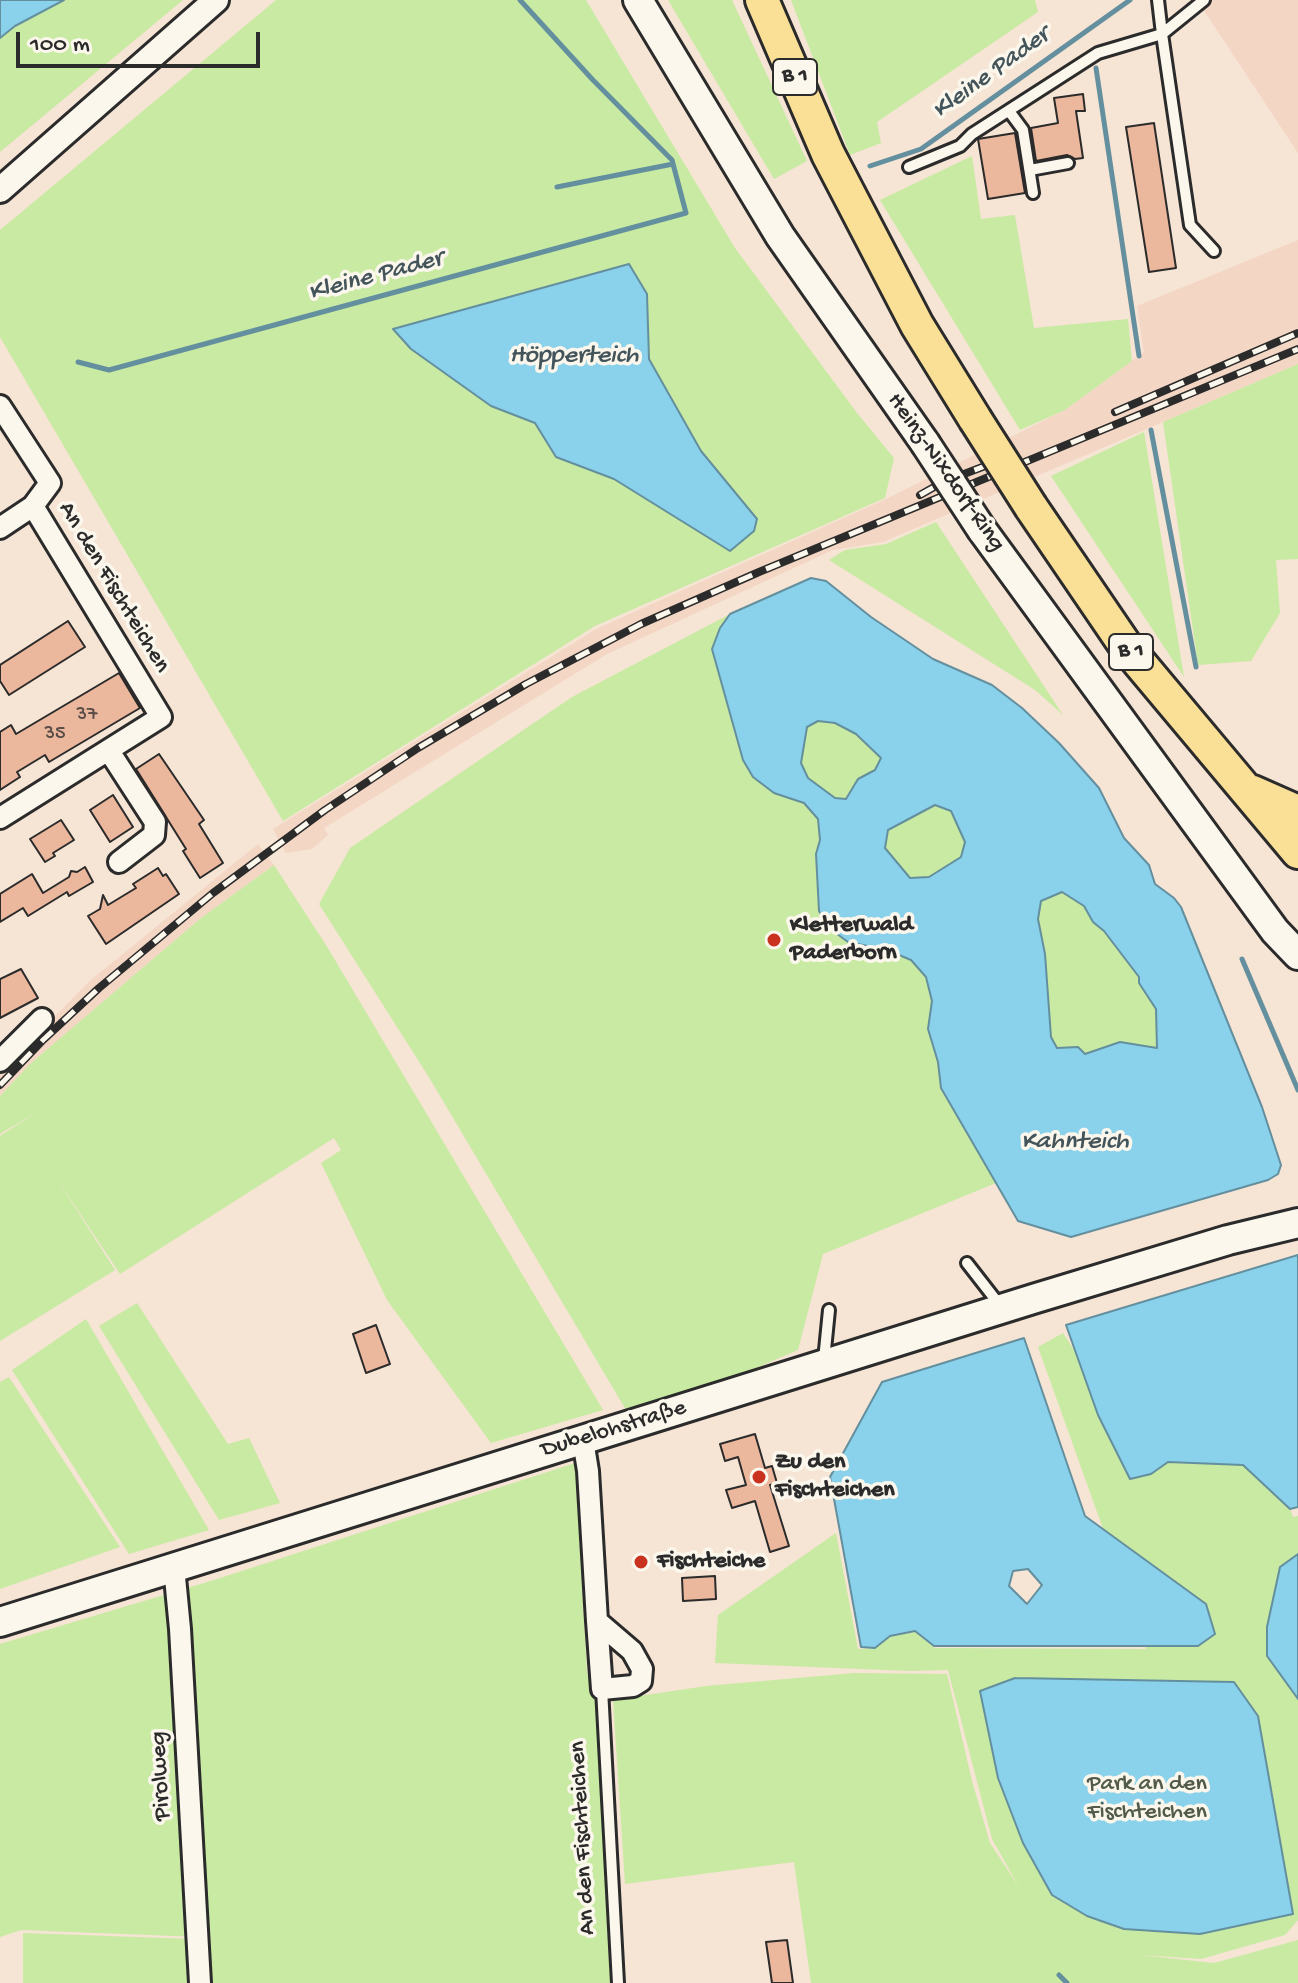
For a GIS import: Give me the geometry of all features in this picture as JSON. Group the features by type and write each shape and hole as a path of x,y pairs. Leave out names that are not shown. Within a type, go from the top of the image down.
{"highway":[{"name":"B 1","path":"762,0 828,154 917,325 975,419 1127,648 1298,852"},
{"name":"B 1","path":"1242,788 1298,812"}],"main road":[{"name":"Heinz-Nixdorf-Ring","path":"638,0 780,236 982,530 1275,931 1298,955"},
{"name":"Heinz-Nixdorf-Ring","path":"1275,931 1298,978"},
{"name":"Dubelohstraße","path":"1228,1240 1236,1232 1298,1212"},
{"name":"Dubelohstraße","path":"0,1622 1003,1309 1228,1240 1298,1223"}],"street":[{"path":"0,190 56,135 216,0"},
{"name":"An den Fischteichen","path":"0,406 50,483 33,506 161,717 109,751"},
{"path":"0,528 33,506"},
{"path":"0,818 109,751 155,822 154,835 119,862"},
{"path":"0,1061 42,1019"},
{"name":"An den Fischteichen","path":"583,1440 588,1471 602,1689"},
{"name":"Pirolweg","path":"174,1567 200,1983"},
{"path":"597,1621 632,1651 642,1669 641,1681 633,1686 602,1689"}],"lane":[{"path":"1158,0 1190,225 1214,251"},
{"path":"909,167 960,146 972,134 1098,53 1162,34 1204,0"},
{"path":"1009,111 1023,130 1033,193"},
{"path":"1030,170 1068,163"},
{"path":"967,1263 1003,1309"},
{"path":"823,1365 829,1310"},
{"name":"An den Fischteichen","path":"602,1689 618,1983"}],"shaded area":[{"path":"1197,0 1298,0 1298,153"},
{"path":"1298,240 1298,364 883,542 833,550 607,654 324,828 328,835 312,849 286,853 273,829 596,629 886,499 1065,410 1144,352 1137,306"},
{"path":"258,844 274,865 201,918 30,1064 0,1096 0,1071 91,980"}],"green space":[{"path":"64,0 183,0 0,152 0,38 15,26"},
{"path":"276,0 586,0 735,248 894,458 885,498 595,626 283,821 0,337 0,230","holes":["647,294 649,359 701,451 757,519 730,550 614,479 556,457 535,423 491,406 411,349 393,330"]},
{"path":"668,0 732,0 807,161 774,179"},
{"path":"791,0 1035,0 1038,12 877,122 881,143 850,155"},
{"path":"972,156 981,219 1015,215 1034,328 1128,319 1132,361 1065,410 1020,430 880,200"},
{"path":"1298,364 1298,559 1276,560 1280,613 1251,661 1198,665 1163,422"},
{"path":"1144,432 1184,677 1051,476"},
{"path":"936,522 1063,715 1035,690 829,560 845,550 886,544"},
{"path":"730,614 720,628 713,649 753,777 774,793 804,803 818,819 819,911 829,928 848,942 887,950 911,960 926,977 932,1001 929,1029 941,1088 996,1183 823,1254 798,1350 723,1382 629,1415 430,1079 319,904 350,848 572,697"},
{"path":"818,721 835,723 856,734 882,758 875,770 858,779 846,799 835,798 808,778 801,763 807,727"},
{"path":"935,805 951,811 965,842 961,858 929,877 910,878 885,847 888,830"},
{"path":"274,865 326,945 603,1410 491,1443 387,1300 321,1163 341,1150 334,1138 120,1274 53,1173 115,1270 0,1341 0,1136 35,1113 0,1134 0,1096 30,1064 201,918"},
{"path":"1062,892 1084,906 1093,922 1104,931 1139,977 1139,983 1156,1009 1157,1048 1120,1042 1084,1054 1077,1047 1057,1049 1051,1037 1045,954 1038,919 1041,901"},
{"path":"137,1303 228,1444 249,1438 280,1503 219,1520 99,1326"},
{"path":"86,1319 209,1530 129,1554 12,1370"},
{"name":"Park an den Fischteichen","path":"1063,1333 1154,1472 1168,1462 1243,1465 1290,1509 1293,1517 1298,1516 1298,1920 1285,1935 1201,1959 1140,1955 1214,1963 1298,1940 1298,1983 811,1983 794,1862 625,1884 613,1700 706,1686 854,1673 947,1674 990,1843 1019,1887 992,1839 948,1670 715,1663 718,1615 836,1533 858,1649 876,1648 891,1636 915,1632 935,1648 1146,1649 1038,1347"},
{"path":"9,1377 120,1547 0,1589 0,1382"},
{"path":"575,1463 587,1672 600,1705 615,1983 203,1983 200,1937 21,1930 0,1937 0,1644 214,1580"},
{"path":"23,1933 194,1939 196,1983 23,1983"}],"water":[{"path":"0,0 64,0 15,26 0,38"},
{"name":"Höpperteich","path":"629,264 647,294 649,359 701,451 757,519 754,531 730,551 614,479 556,457 535,423 491,406 411,349 393,329"},
{"name":"Kahnteich","path":"811,578 826,581 871,617 933,659 992,685 1059,743 1099,788 1124,838 1149,865 1155,884 1181,907 1262,1107 1281,1165 1278,1174 1268,1180 1071,1237 1018,1221 941,1088 938,1062 928,1029 932,1001 926,977 911,960 887,950 848,942 829,928 819,911 818,819 804,803 774,793 753,777 743,760 712,649 720,628 730,614","holes":["818,721 835,723 856,734 881,758 875,770 858,779 846,799 835,798 808,778 801,763 807,727","935,805 951,811 965,842 961,857 929,877 910,878 885,848 888,830","1062,892 1084,906 1093,922 1104,931 1139,977 1139,983 1156,1009 1157,1048 1120,1042 1085,1054 1078,1047 1057,1048 1051,1037 1045,954 1038,919 1041,901"]},
{"path":"1298,1255 1298,1507 1290,1509 1243,1465 1168,1462 1151,1474 1130,1479 1098,1415 1066,1325"},
{"path":"1024,1338 1085,1516 1206,1604 1215,1634 1198,1646 934,1646 915,1631 890,1636 875,1648 861,1647 830,1477 882,1382","holes":["1028,1569 1042,1585 1027,1604 1009,1586 1013,1571"]},
{"path":"1298,1554 1298,1699 1267,1656 1267,1627 1280,1567"},
{"path":"1015,1678 1234,1682 1258,1716 1293,1914 1200,1934 1124,1929 1087,1916 1052,1895 1023,1843 998,1778 980,1691"}],"building":[{"path":"1083,94 1085,111 1076,111 1083,158 1075,159 1067,155 1036,161 1031,128 1058,123 1054,98"},
{"path":"1154,123 1176,268 1149,272 1126,127"},
{"path":"1015,133 1025,193 988,199 978,139"},
{"path":"68,621 85,647 9,695 0,681 0,665"},
{"path":"119,673 140,708 49,762 45,755 17,772 20,777 0,790 0,732 11,725 16,734"},
{"path":"159,754 204,820 199,824 223,863 200,878 183,851 186,849 136,769"},
{"path":"113,795 133,827 110,842 90,810"},
{"path":"61,820 74,840 45,862 30,839"},
{"path":"85,867 93,882 69,896 67,892 28,916 23,908 0,922 0,894 32,874 43,893 69,877 71,871 77,872"},
{"path":"158,868 163,876 166,874 179,894 106,944 88,916 100,909 103,895 108,905 136,888 133,884"},
{"path":"21,969 38,998 0,1018 0,979"},
{"path":"376,1325 390,1364 366,1373 353,1334"},
{"path":"755,1434 765,1468 772,1466 777,1483 770,1485 789,1546 770,1552 755,1501 732,1508 726,1490 746,1485 738,1457 725,1461 720,1444"},
{"path":"715,1576 716,1599 683,1601 682,1578"},
{"path":"787,1940 793,1983 772,1983 766,1942"}],"waterway":[{"name":"Kleine Pader","path":"78,362 109,370 686,213 672,160 520,0"},
{"name":"Kleine Pader","path":"870,166 921,149 1130,0"},
{"path":"1096,68 1139,356"},
{"path":"557,187 673,164"},
{"path":"1151,430 1196,667"},
{"path":"1242,959 1298,1090"},
{"path":"1059,1975 1067,1983"}],"railway":[{"path":"1115,412 1298,333"},
{"path":"0,1085 99,988 213,893 325,810 418,748 526,684 641,624 759,572 1298,349"},
{"path":"920,495 943,482 985,466"}],"place":[{"name":"Kletterwald Paderborn","path":"774,940"},
{"name":"Zu den Fischteichen","path":"759,1477"},
{"name":"Fischteiche","path":"641,1562"}]}
